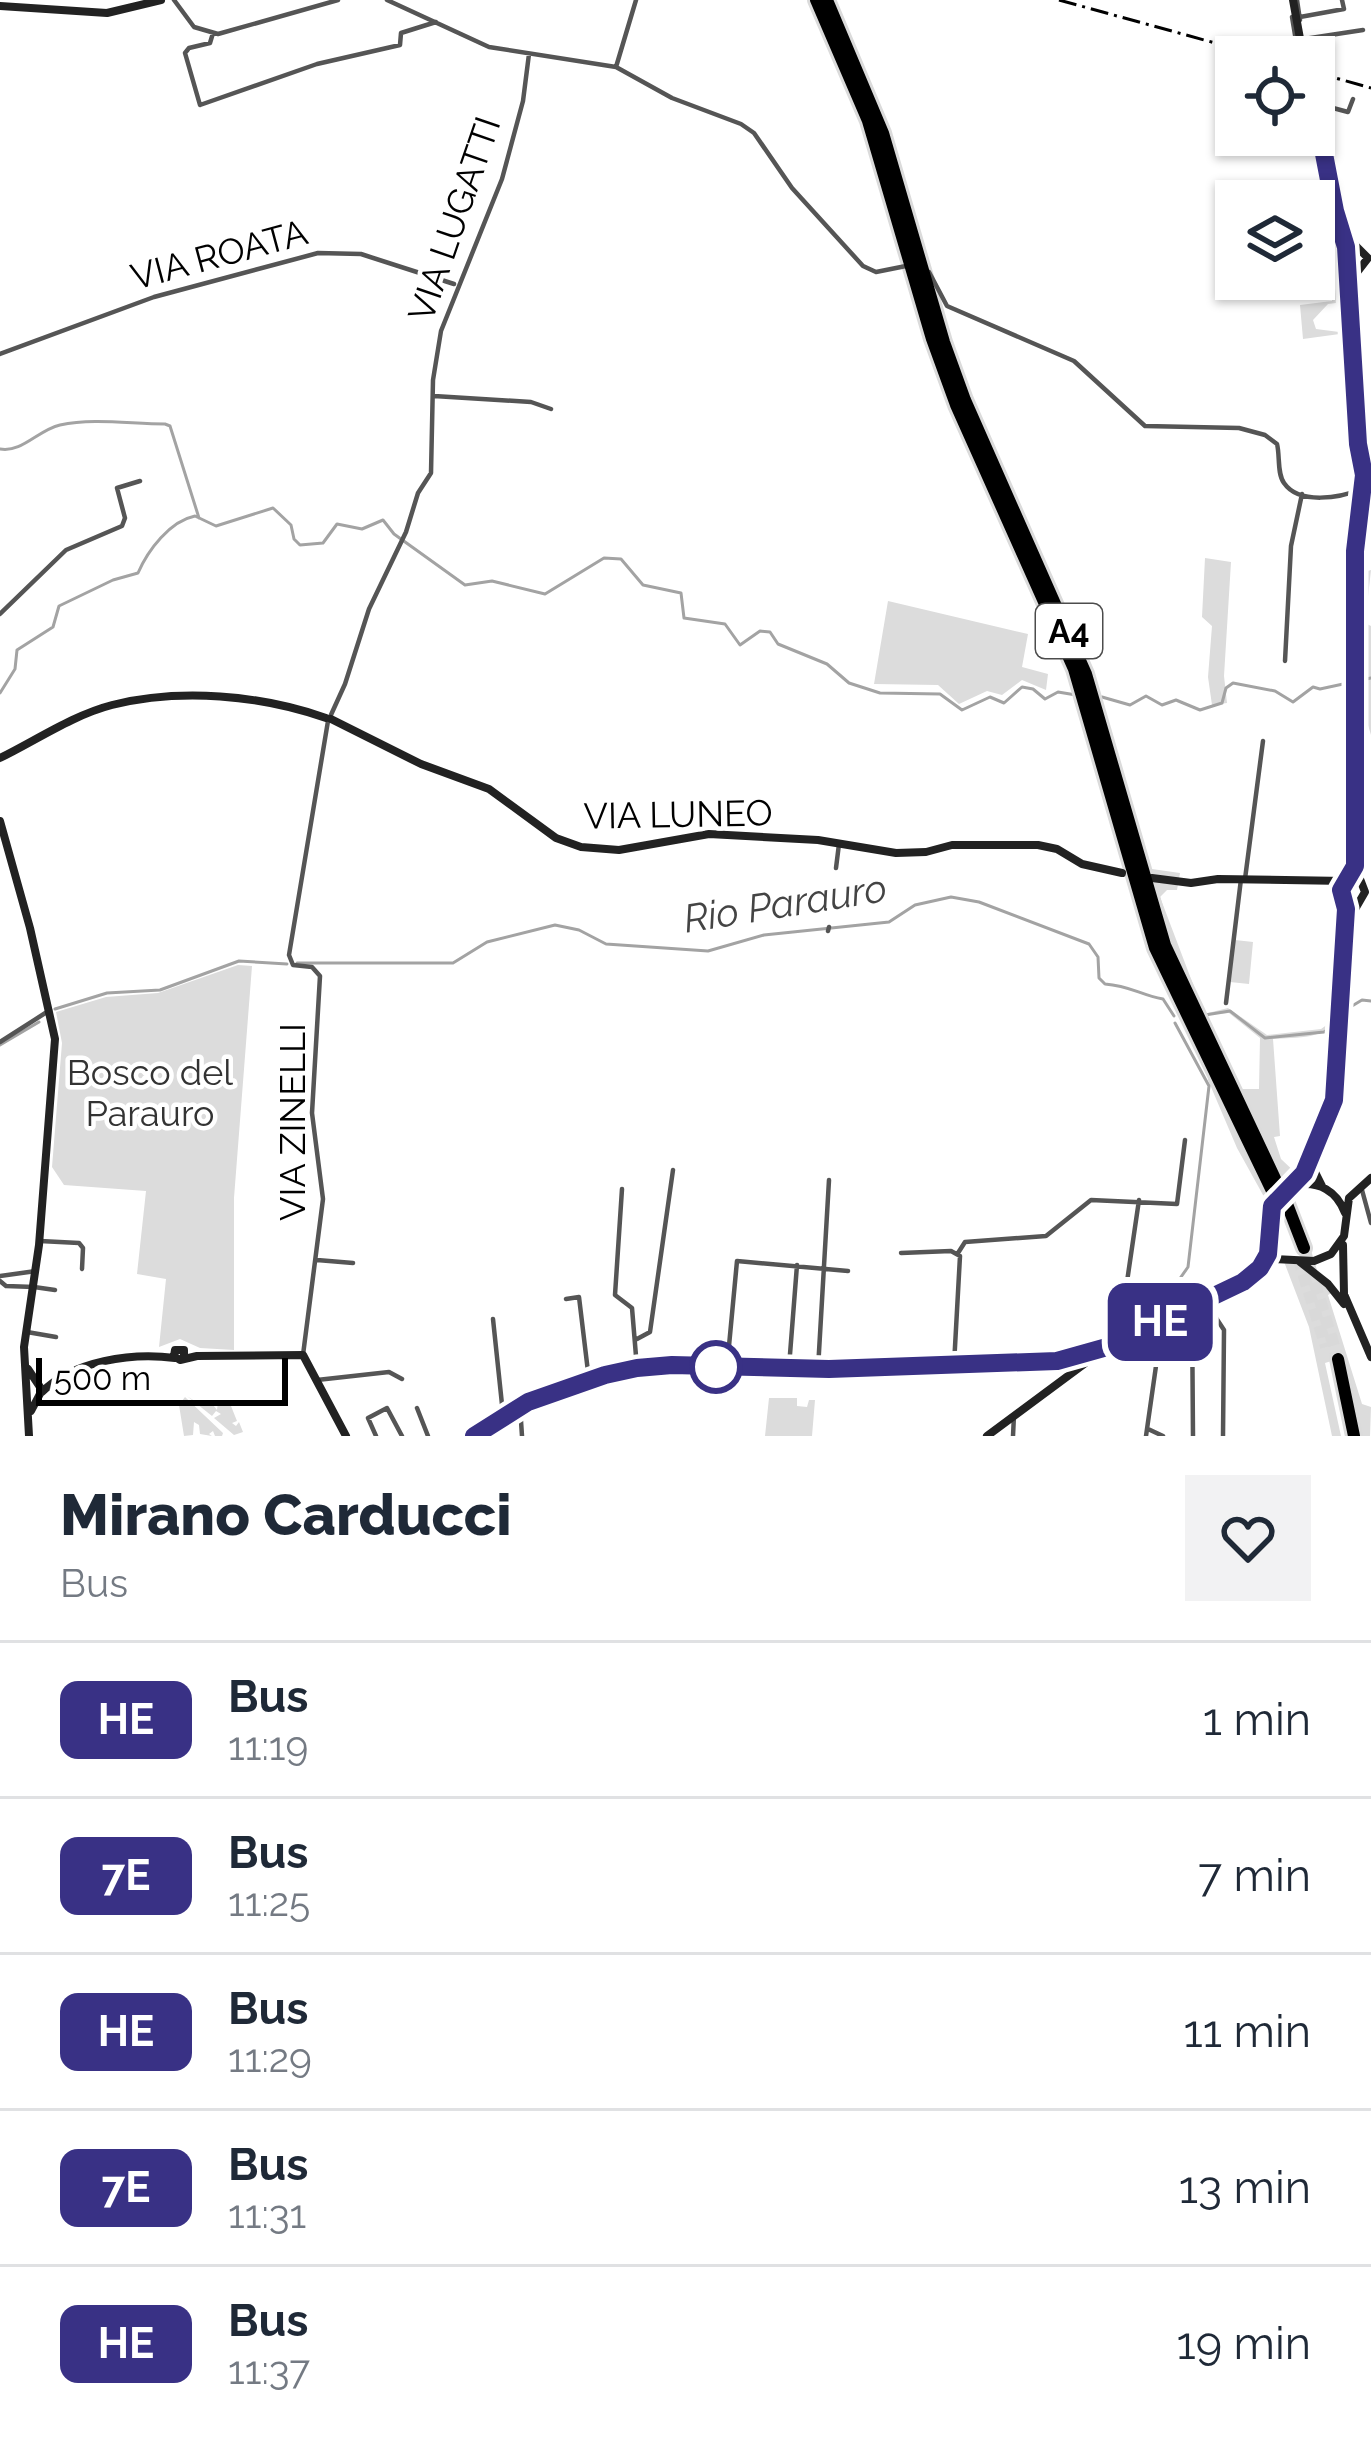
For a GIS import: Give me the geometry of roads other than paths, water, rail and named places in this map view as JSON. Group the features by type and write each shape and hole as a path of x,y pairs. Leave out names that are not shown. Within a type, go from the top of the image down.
{"highway":[{"name":"A4","path":"816,0 883,133 954,370 1086,674 1165,945 1281,1188"},
{"name":"A4","path":"827,0 856,76"},
{"path":"1283,1206 1297,1254"},
{"path":"1334,1360 1350,1436"}],"main road":[{"path":"0,6 100,13 161,0"},
{"path":"1294,0 1300,36"},
{"path":"1326,156 1347,252 1366,493 1355,564 1355,866 1340,1074 1315,1149 1314,1170 1345,1215"},
{"path":"1341,230 1367,251"},
{"path":"1347,252 1367,251"},
{"path":"1348,293 1351,280 1366,265 1367,251"},
{"path":"1346,263 1359,270"},
{"name":"VIA LUNEO","path":"0,758 98,710 140,700 221,695 329,719 421,764 500,795 570,844 619,850 698,834 839,843 896,853 926,852 952,844 1039,844 1082,864 1122,873"},
{"path":"0,820 50,1010 55,1049 40,1241 26,1332 34,1390 29,1436"},
{"path":"1152,878 1191,884 1243,879 1354,885"},
{"path":"1348,933 1359,902 1354,885"},
{"path":"1260,1268 1270,1249 1272,1206 1281,1188 1315,1149"},
{"path":"1371,1178 1349,1198 1341,1278 1371,1357"},
{"path":"1281,1188 1359,1186"},
{"path":"1270,1233 1276,1247 1322,1259 1344,1237"},
{"path":"989,1435 1073,1364 1243,1282 1274,1259 1297,1254"},
{"path":"1297,1254 1328,1284 1353,1319"},
{"path":"1057,1361 1107,1347"},
{"path":"34,1390 95,1364 150,1356 303,1355 346,1436"},
{"path":"474,1436 520,1406 637,1368 1073,1364"}],"street":[{"path":"177,2 194,27 213,33 338,0"},
{"path":"387,0 489,46 616,67 672,98 754,133 802,200 867,269 882,272 906,266"},
{"path":"616,67 636,0"},
{"path":"1294,0 1301,36"},
{"path":"1300,17 1343,9 1342,0"},
{"path":"213,33 208,45 185,51 200,105 330,60 400,45 401,33 436,22"},
{"path":"1335,36 1364,29"},
{"name":"VIA LUGATTI","path":"329,719 369,609 431,470 441,331 500,185 523,101 530,54"},
{"path":"1335,109 1348,112 1353,99"},
{"name":"VIA ROATA","path":"0,354 169,292 318,254 364,255 456,285"},
{"path":"929,272 947,306 1074,361 1145,426 1232,428 1268,436 1279,447 1283,482 1302,494 1366,493"},
{"path":"434,396 531,402 551,410"},
{"path":"0,614 66,550 122,526 125,518 117,488 140,482"},
{"path":"1285,661 1291,546 1302,494"},
{"name":"VIA ZINELLI","path":"303,1355 323,1199 312,1113 320,976 312,967 293,965 289,955 329,719"},
{"path":"1226,1003 1263,741"},
{"path":"836,868 839,843"},
{"path":"0,1042 50,1010"},
{"path":"954,1365 958,1253 965,1242 1046,1236 1091,1200 1177,1204 1185,1140"},
{"path":"637,1340 650,1334 673,1169"},
{"path":"818,1369 829,1180"},
{"path":"1359,1186 1371,1223"},
{"path":"622,1189 614,1292 632,1309 637,1368"},
{"path":"1126,1338 1123,1309 1139,1200"},
{"path":"40,1241 80,1243 82,1268"},
{"path":"901,1253 958,1253"},
{"name":"VIA ZINELLI","path":"317,1260 352,1263"},
{"path":"727,1367 737,1261 848,1271"},
{"path":"789,1369 796,1264"},
{"path":"36,1270 0,1278 6,1286 55,1290"},
{"path":"566,1299 579,1298 589,1380"},
{"path":"1205,1301 1223,1330 1223,1436"},
{"path":"1192,1307 1193,1436"},
{"path":"493,1319 503,1414"},
{"path":"1151,1326 1156,1366 1146,1432 1163,1436"},
{"path":"26,1332 56,1337"},
{"path":"316,1380 389,1372 402,1378"},
{"path":"520,1406 522,1436"},
{"path":"376,1436 368,1418 389,1408 402,1436"},
{"path":"417,1408 428,1436"},
{"path":"1013,1436 1014,1414"}],"waterway":[{"path":"0,449 16,448 52,428 73,423 165,424 170,426 199,518"},
{"path":"0,693 15,669 17,650 53,627 59,606 138,573 154,546 177,524 195,516 216,526 273,508 291,525 300,545 323,543 337,524 362,529 383,520 394,534 465,585 492,581 545,594 604,558 621,559 643,585 681,593 684,618 725,624 740,645 760,631 770,632 778,644 827,664 849,683 880,693 940,694 962,710 990,697 1004,703 1022,687 1045,699 1058,692 1076,695"},
{"path":"1102,697 1130,705 1146,696 1162,705 1176,700 1200,710 1222,703 1226,688 1233,683 1275,691 1293,702 1313,687 1371,678"},
{"name":"Rio Parauro","path":"297,963 453,963 487,942 555,925 579,930 606,944 708,951 764,935 889,922 915,905 951,897 979,902 1089,944 1105,984 1163,999 1174,1016"},
{"name":"Rio Parauro","path":"55,1009 107,993 160,990 239,961 287,964"},
{"name":"Rio Parauro","path":"1352,1006 1371,1001"},
{"name":"Rio Parauro","path":"1205,1015 1230,1011 1265,1038 1324,1032 1336,1024"},
{"name":"Rio Parauro","path":"0,1045 39,1022"},
{"path":"1174,1287 1188,1267 1209,1086 1175,1023"}],"tunnel":[{"path":"1304,1248 1338,1359"},
{"path":"1298,1257 1326,1347"}],"railway":[{"path":"1059,0 1215,43"},
{"path":"1335,78 1371,88"}],"park label":[{"name":"Bosco del Parauro","path":"150,1092"}]}
